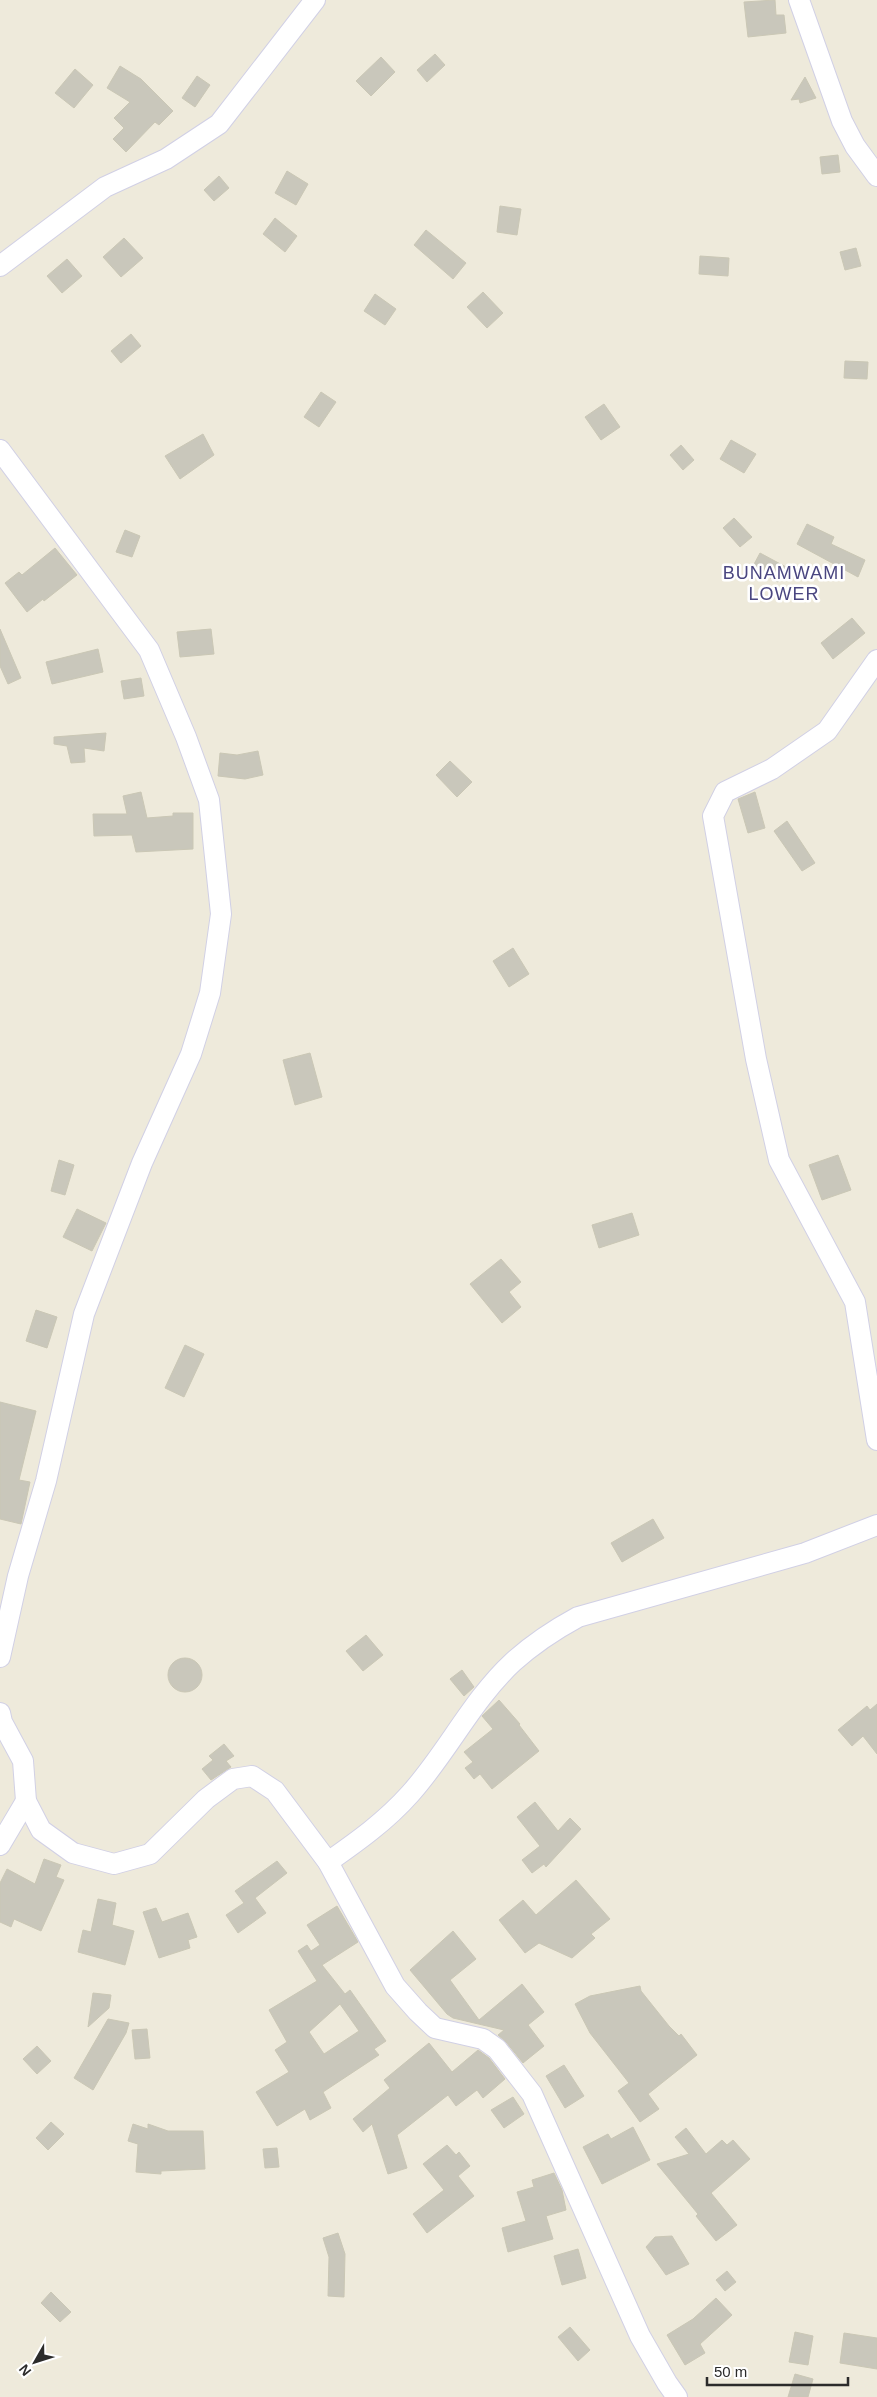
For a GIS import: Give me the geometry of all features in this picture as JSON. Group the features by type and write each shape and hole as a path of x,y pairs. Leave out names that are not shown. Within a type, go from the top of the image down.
{"street":[{"path":"0,266 105,187 166,158 218,124 314,0"},
{"path":"799,0 842,121 855,146 877,176"},
{"path":"0,450 148,650 186,737 208,800 221,914 210,993 191,1054 142,1163 84,1314 46,1481 18,1576 0,1657"},
{"path":"877,660 827,731 772,769 725,792 713,816 756,1059 779,1160 855,1302 877,1440"},
{"path":"328,1862 372,1831 410,1795 479,1700 512,1663 544,1636 578,1617 805,1553 877,1525"},
{"path":"0,1713 2,1722 23,1761 26,1801 41,1830 73,1853 114,1864 150,1854 206,1799 233,1779 252,1776 275,1791 328,1862 395,1986 418,2012 436,2028 483,2039 497,2049 532,2094 640,2336 667,2383 678,2397"},
{"path":"0,1844 26,1801"}],"building":[{"path":"775,0 776,15 784,15 786,33 748,37 744,2"},
{"path":"435,54 445,65 427,82 417,70"},
{"path":"381,57 395,72 371,96 356,81"},
{"path":"120,66 141,79 173,111 159,125 155,122 126,152 113,139 124,128 114,118 130,102 107,88"},
{"path":"75,69 93,85 74,108 55,93"},
{"path":"197,76 210,85 195,107 182,98"},
{"path":"805,77 816,98 800,103 799,99 791,100"},
{"path":"838,155 840,172 822,174 820,157"},
{"path":"287,171 308,184 296,205 275,193"},
{"path":"219,176 229,188 214,201 204,190"},
{"path":"500,206 521,209 517,235 497,232"},
{"path":"275,218 297,236 285,252 263,234"},
{"path":"426,230 466,263 453,279 414,245"},
{"path":"124,238 143,258 121,277 103,257"},
{"path":"856,248 861,266 845,270 840,252"},
{"path":"700,256 729,258 728,276 699,274"},
{"path":"67,259 82,276 62,293 47,276"},
{"path":"483,292 503,313 487,328 467,307"},
{"path":"375,294 396,309 385,325 364,311"},
{"path":"131,334 141,346 121,363 111,351"},
{"path":"845,361 868,362 867,379 844,378"},
{"path":"321,392 336,402 319,427 304,417"},
{"path":"604,404 620,427 601,440 585,417"},
{"path":"203,434 214,455 180,479 165,456"},
{"path":"731,440 756,454 744,473 720,459"},
{"path":"681,445 694,460 683,470 670,455"},
{"path":"734,518 752,537 740,547 723,528"},
{"path":"807,524 834,537 831,544 865,560 858,577 797,544"},
{"path":"125,530 140,536 132,557 116,552"},
{"path":"55,548 77,575 27,612 5,583 19,572 22,575"},
{"path":"760,553 786,567 778,582 752,568"},
{"path":"852,618 865,633 833,659 821,643"},
{"path":"0,629 21,678 8,684 0,666"},
{"path":"211,629 214,654 180,657 177,632"},
{"path":"98,649 103,672 52,684 46,662"},
{"path":"141,678 144,696 124,699 121,681"},
{"path":"106,733 104,751 84,748 85,762 71,763 67,746 54,744 54,737"},
{"path":"258,751 263,775 245,779 218,776 220,753 237,755"},
{"path":"450,761 472,782 457,797 436,775"},
{"path":"141,792 147,818 173,816 173,813 193,813 193,849 136,852 132,835 94,836 93,814 127,814 123,796"},
{"path":"755,792 765,828 748,833 738,799"},
{"path":"787,821 815,863 802,871 774,831"},
{"path":"513,948 529,974 509,987 493,961"},
{"path":"310,1053 322,1097 295,1105 283,1060"},
{"path":"838,1155 851,1190 822,1200 809,1165"},
{"path":"59,1160 74,1165 65,1195 51,1191"},
{"path":"77,1209 106,1223 92,1251 63,1237"},
{"path":"632,1213 639,1235 599,1248 592,1225"},
{"path":"501,1259 521,1282 509,1292 521,1307 502,1323 470,1284"},
{"path":"36,1310 57,1317 47,1348 26,1341"},
{"path":"185,1345 204,1354 184,1397 165,1388"},
{"path":"0,1402 36,1411 19,1480 30,1482 21,1524 0,1519"},
{"path":"653,1519 664,1538 622,1562 611,1543"},
{"path":"366,1635 383,1655 363,1671 346,1651"},
{"path":"185,1658 192,1659 197,1663 201,1668 201,1682 197,1687 192,1691 185,1692 178,1691 173,1687 169,1682 168,1675 169,1668 173,1663 178,1659"},
{"path":"462,1670 474,1687 464,1696 450,1679"},
{"path":"499,1700 520,1724 539,1751 492,1789 480,1774 474,1779 465,1768 473,1762 464,1752 493,1729 482,1716"},
{"path":"877,1704 877,1754 863,1736 852,1746 838,1730 867,1706 870,1710"},
{"path":"224,1744 234,1756 226,1761 231,1767 211,1780 202,1769 213,1760 209,1756"},
{"path":"535,1802 558,1831 570,1818 581,1829 546,1867 544,1864 532,1873 522,1860 540,1846 517,1817"},
{"path":"44,1859 61,1865 56,1877 64,1880 41,1931 14,1919 11,1927 0,1922 0,1883 7,1869 35,1884"},
{"path":"277,1861 287,1873 255,1898 266,1913 238,1933 226,1915 244,1903 235,1891"},
{"path":"576,1880 610,1919 591,1934 595,1938 572,1958 539,1943 525,1953 499,1920 523,1900 536,1915"},
{"path":"98,1899 116,1903 112,1925 134,1931 125,1965 78,1952 83,1930 91,1932"},
{"path":"337,1906 358,1942 322,1965 345,1994 350,1990 386,2041 374,2049 379,2055 323,2092 331,2108 310,2120 305,2109 277,2126 256,2092 289,2072 275,2050 287,2042 269,2010 317,1981 298,1951 307,1945 311,1951 320,1945 307,1925","holes":["340,2004 359,2031 324,2054 309,2032"]},
{"path":"156,1908 162,1922 188,1913 197,1937 188,1940 190,1948 159,1958 143,1912"},
{"path":"453,1931 476,1959 450,1980 479,2020 522,1984 544,2012 528,2025 544,2046 523,2063 498,2035 504,2030 453,2018 447,2014 410,1970"},
{"path":"640,1986 641,1991 669,2026 679,2036 681,2034 697,2055 648,2094 659,2109 640,2122 618,2091 629,2083 590,2033 575,2004 590,1996"},
{"path":"93,1993 111,1995 109,2008 88,2027"},
{"path":"108,2019 129,2023 126,2033 93,2090 74,2078"},
{"path":"147,2029 150,2058 135,2059 132,2030"},
{"path":"429,2043 452,2072 478,2050 489,2058 505,2079 483,2098 477,2090 456,2106 448,2095 397,2135 407,2168 388,2174 372,2124 363,2132 353,2119 390,2088 384,2080"},
{"path":"37,2046 51,2061 37,2074 23,2059"},
{"path":"564,2065 584,2096 565,2108 546,2076"},
{"path":"513,2097 524,2114 504,2128 491,2110"},
{"path":"51,2122 64,2134 48,2150 36,2138"},
{"path":"133,2124 148,2129 148,2124 168,2131 203,2131 205,2169 161,2171 161,2174 136,2172 138,2144 128,2141"},
{"path":"633,2127 650,2160 602,2184 583,2147 608,2134 611,2139"},
{"path":"686,2128 706,2154 722,2140 727,2145 733,2140 750,2159 711,2193 737,2225 716,2241 696,2216 698,2214 657,2164 689,2154 675,2137"},
{"path":"447,2145 456,2155 459,2152 470,2166 458,2176 474,2196 427,2233 413,2214 444,2190 423,2164"},
{"path":"277,2148 279,2167 265,2168 263,2149"},
{"path":"554,2173 562,2190 566,2210 546,2216 553,2239 508,2252 502,2228 526,2221 517,2192 534,2187 532,2180"},
{"path":"338,2233 345,2254 344,2297 328,2296 329,2257 323,2238"},
{"path":"672,2236 689,2264 666,2275 646,2247 655,2237"},
{"path":"578,2249 586,2278 562,2285 554,2256"},
{"path":"727,2271 736,2282 725,2291 716,2280"},
{"path":"51,2292 71,2312 60,2322 41,2303"},
{"path":"716,2298 732,2315 700,2344 705,2353 685,2365 667,2335 693,2319"},
{"path":"570,2327 590,2350 578,2361 558,2337"},
{"path":"795,2332 813,2336 808,2365 789,2362"},
{"path":"844,2333 877,2338 877,2369 840,2363"},
{"path":"795,2374 813,2379 808,2397 788,2397"}],"district":[{"name":"BUNAMWAMI LOWER","path":"784,583"}]}
